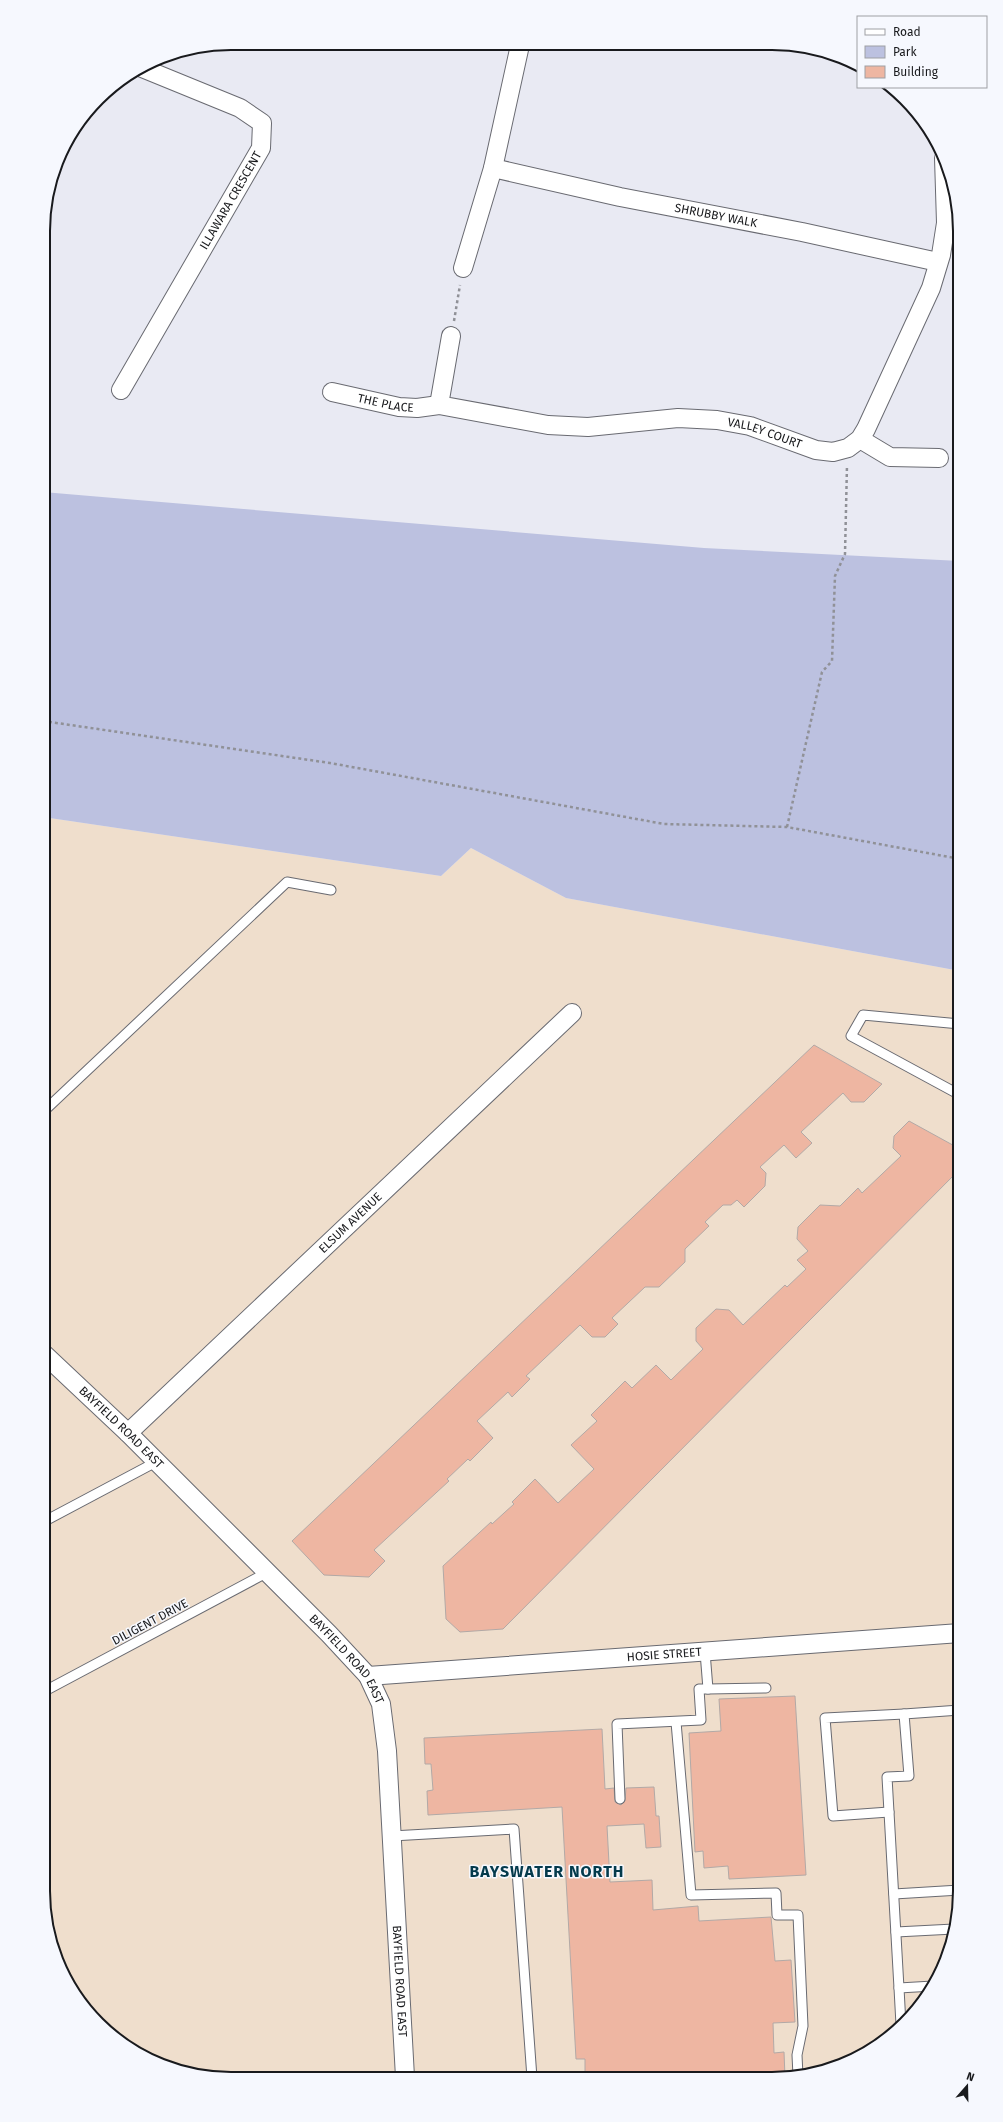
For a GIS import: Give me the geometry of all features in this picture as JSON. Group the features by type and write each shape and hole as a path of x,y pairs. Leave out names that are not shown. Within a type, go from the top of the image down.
{"street":[{"path":"463,268 493,168 519,50"},
{"name":"ILLAWARA CRESCENT","path":"121,390 261,148 262,123 240,108 148,70"},
{"name":"SHRUBBY WALK","path":"493,168 620,197 802,232 938,262"},
{"path":"939,458 890,457 854,444 911,334 930,288 938,262 946,223 945,177"},
{"path":"439,405 451,336"},
{"name":"THE PLACE","path":"332,392 399,406 417,408 439,405"},
{"name":"VALLEY COURT","path":"439,405 548,425 588,427 678,418 717,420 750,426 816,450 833,452 854,444"},
{"name":"ELSUM AVENUE","path":"128,1433 572,1013"},
{"name":"BAYFIELD ROAD EAST","path":"50,1360 128,1433 268,1572 368,1676 381,1704 387,1751 405,2072"},
{"name":"HOSIE STREET","path":"368,1676 953,1634"}],"lane":[{"path":"50,1105 287,882 331,890"},
{"path":"953,1023 863,1015 851,1036 953,1091"},
{"path":"50,1518 156,1462"},
{"name":"DILIGENT DRIVE","path":"50,1688 268,1572"},
{"path":"705,1652 708,1689"},
{"path":"620,1799 617,1724 701,1720 699,1689 766,1688"},
{"path":"889,1812 833,1816 824,1718 953,1710"},
{"path":"901,2018 887,1777 909,1776 904,1714"},
{"path":"676,1722 691,1895 776,1894 777,1915 798,1915 803,2026 797,2055 798,2070"},
{"path":"392,1836 514,1829 532,2072"},
{"path":"894,1894 953,1890"},
{"path":"896,1932 949,1929"},
{"path":"899,1988 926,1986"}],"path":[{"path":"451,336 463,268"},
{"path":"787,827 822,672 832,661 835,576 844,554 854,444"},
{"path":"50,722 330,762 664,824 787,827 953,857"}],"shaded area":[{"path":"50,818 441,876 471,848 566,898 953,970 953,1903 947,1938 939,1961 929,1982 916,2001 900,2019 882,2035 863,2048 842,2058 808,2069 784,2072 219,2072 184,2066 161,2058 130,2042 103,2019 87,2001 74,1982 64,1961 53,1927 50,1903"}],"green space":[{"path":"50,493 704,548 953,561 953,970 566,898 471,848 441,876 50,818"}],"building":[{"path":"814,1045 882,1084 864,1102 851,1102 843,1093 801,1132 812,1143 796,1158 784,1145 760,1167 766,1173 765,1186 744,1207 737,1200 731,1205 723,1205 705,1222 709,1226 685,1249 685,1262 659,1287 645,1287 612,1318 618,1324 605,1337 592,1337 580,1325 526,1376 530,1379 512,1397 508,1392 477,1421 493,1438 470,1461 468,1459 447,1479 449,1481 374,1550 385,1561 369,1577 324,1575 292,1541"},
{"path":"909,1121 953,1145 953,1176 503,1629 460,1632 446,1619 443,1566 491,1522 492,1524 514,1504 512,1502 535,1479 558,1503 594,1469 571,1445 597,1421 591,1415 625,1381 632,1388 656,1365 671,1380 703,1349 696,1341 696,1328 716,1309 729,1310 743,1325 785,1285 787,1287 806,1269 797,1260 808,1251 797,1239 798,1227 820,1205 840,1206 858,1188 862,1193 901,1156 893,1148 894,1136"},
{"path":"795,1696 806,1875 729,1879 728,1866 704,1868 703,1851 695,1852 689,1733 721,1731 719,1699"},
{"path":"602,1729 605,1789 614,1788 615,1802 621,1805 625,1801 626,1788 654,1787 656,1816 659,1816 661,1847 646,1848 644,1824 607,1826 610,1882 652,1880 653,1910 698,1906 699,1921 771,1917 775,1961 791,1960 795,2022 773,2023 774,2053 784,2052 785,2072 585,2072 585,2059 576,2059 562,1807 428,1815 427,1791 433,1790 431,1764 425,1764 424,1738"}],"district":[{"name":"BAYSWATER NORTH","path":"547,1871"}]}
